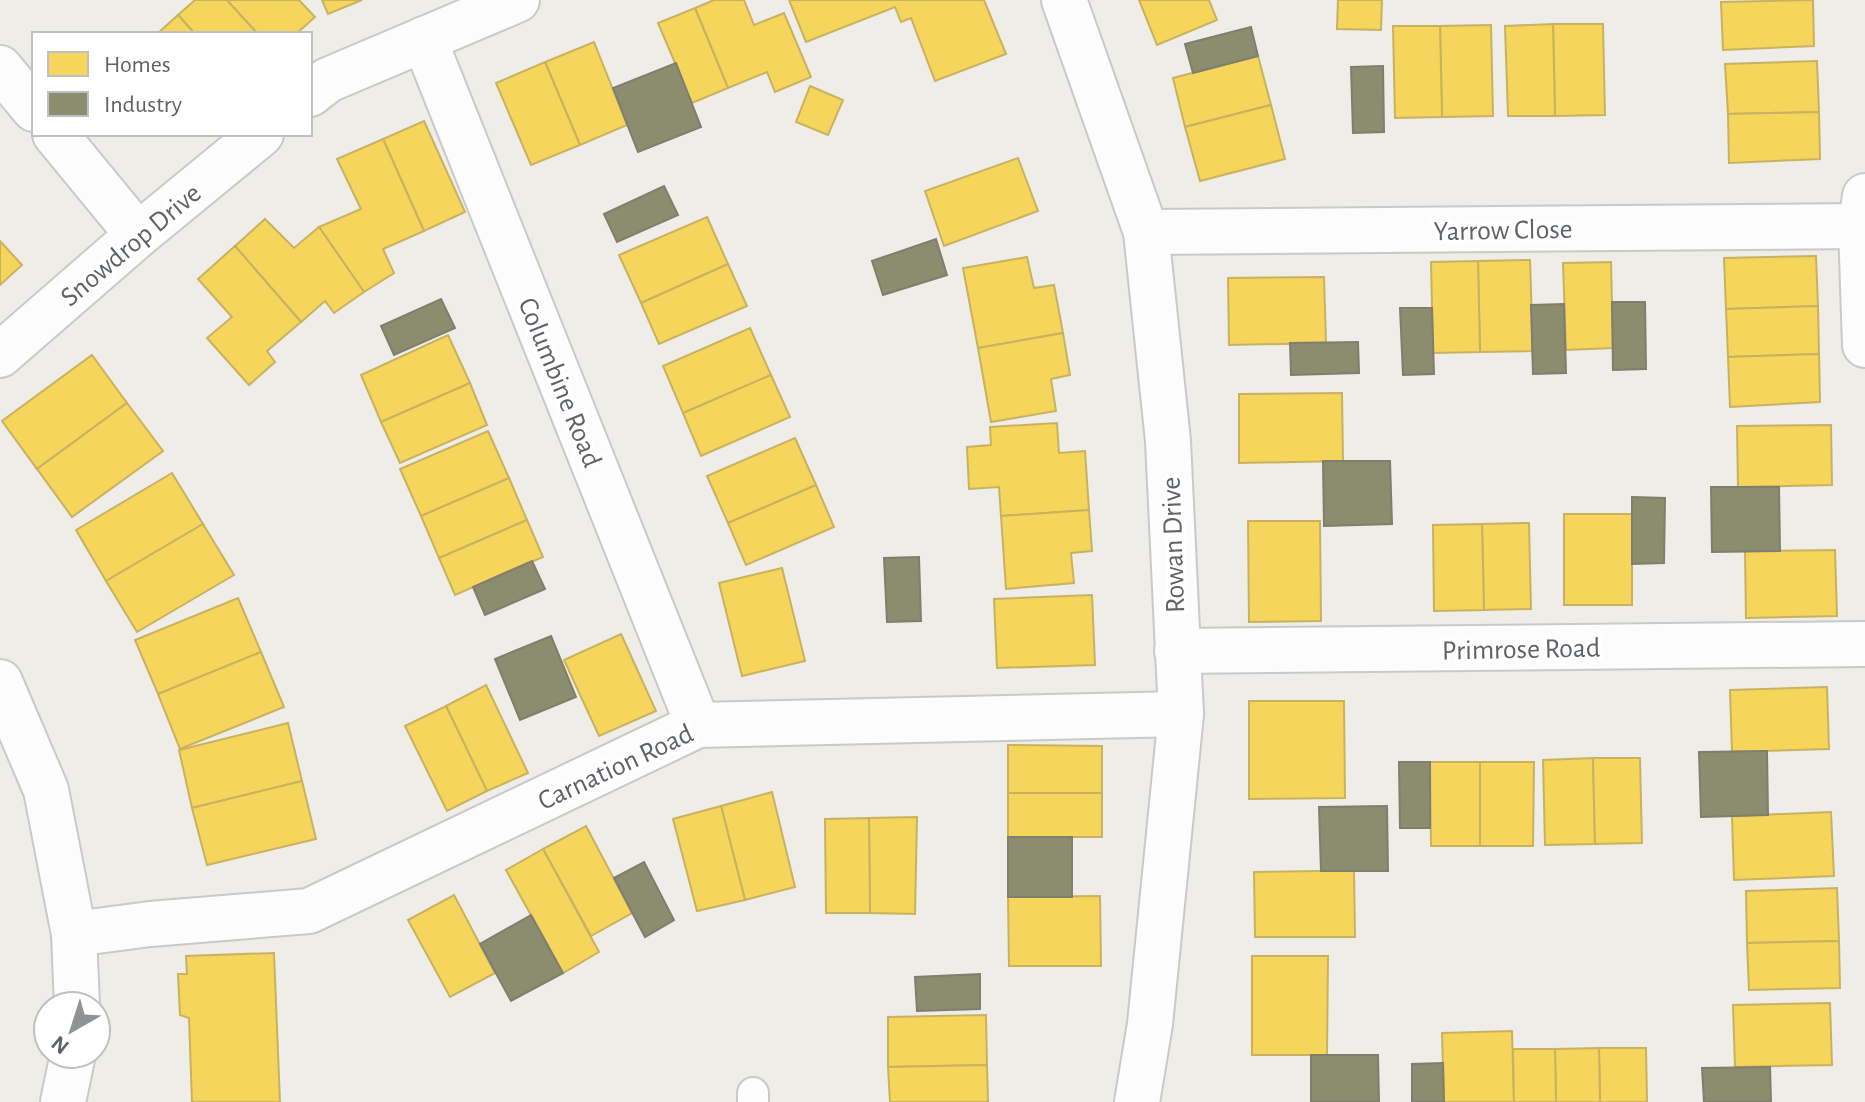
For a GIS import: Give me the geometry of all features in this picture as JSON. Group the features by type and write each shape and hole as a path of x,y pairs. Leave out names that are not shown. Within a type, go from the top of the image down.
{"street":[{"path":"312,92 328,80 446,20 517,0"},
{"name":"Rowan Drive","path":"1064,0 1146,232 1168,441 1181,714 1150,1024 1137,1102"},
{"name":"Columbine Road","path":"446,20 698,725"},
{"path":"0,68 32,107"},
{"path":"57,136 138,235"},
{"name":"Snowdrop Drive","path":"0,355 259,136"},
{"path":"1863,211 1865,345"},
{"name":"Yarrow Close","path":"1146,232 1863,211"},
{"name":"Primrose Road","path":"1177,651 1865,644"},
{"path":"0,682 46,790 74,934 76,990"},
{"name":"Carnation Road","path":"74,934 150,924 309,911 698,725 1181,714"},
{"path":"63,1102 70,1070"}],"building: Homes":[{"path":"195,0 227,0 256,32 193,32 178,15"},
{"path":"227,0 299,0 315,17 298,32 256,32"},
{"path":"322,0 362,0 328,14"},
{"path":"714,0 744,0 754,25 784,13 811,77 775,92 767,72 728,88 695,8"},
{"path":"789,0 984,0 1006,54 935,81 911,18 901,22 895,7 806,42"},
{"path":"1139,0 1209,0 1217,20 1157,45"},
{"path":"1338,0 1382,0 1381,30 1337,29"},
{"path":"1813,0 1814,46 1723,50 1721,2"},
{"path":"695,8 728,88 692,103 658,23"},
{"path":"178,15 193,32 159,32"},
{"path":"1553,24 1603,24 1605,115 1555,116"},
{"path":"1553,24 1555,116 1508,116 1505,26"},
{"path":"1491,25 1493,116 1442,117 1440,26"},
{"path":"1393,26 1440,26 1442,117 1395,118"},
{"path":"594,42 627,125 580,145 545,62"},
{"path":"1258,56 1271,105 1185,127 1173,78"},
{"path":"1817,61 1819,112 1728,114 1725,64"},
{"path":"545,62 580,145 531,165 496,83"},
{"path":"810,86 843,100 828,135 796,122"},
{"path":"1271,105 1285,159 1200,181 1185,127"},
{"path":"1819,112 1820,159 1729,163 1728,114"},
{"path":"424,121 465,212 424,231 383,139"},
{"path":"383,139 424,231 383,249 394,273 364,292 319,227 361,209 337,159"},
{"path":"1018,158 1038,211 944,246 925,191"},
{"path":"707,217 728,264 641,303 619,255"},
{"path":"265,219 294,248 319,227 364,292 334,313 325,301 301,322 235,246"},
{"path":"0,241 22,265 0,285"},
{"path":"235,246 301,322 267,351 275,362 249,385 207,338 232,317 198,279"},
{"path":"1816,256 1818,306 1726,309 1724,258"},
{"path":"1027,257 1034,288 1054,285 1063,333 978,348 963,268"},
{"path":"1530,260 1533,351 1480,352 1478,261"},
{"path":"1478,261 1480,352 1433,353 1431,262"},
{"path":"1611,262 1613,348 1566,350 1563,263"},
{"path":"728,264 747,306 659,344 641,303"},
{"path":"1324,277 1326,343 1229,345 1228,278"},
{"path":"1818,306 1819,354 1728,357 1726,309"},
{"path":"750,328 771,375 683,413 663,366"},
{"path":"1063,333 1070,375 1051,379 1056,411 991,422 978,348"},
{"path":"448,335 470,383 381,422 361,375"},
{"path":"1819,354 1820,402 1730,407 1728,357"},
{"path":"92,355 127,403 37,469 2,421"},
{"path":"771,375 790,417 701,456 683,413"},
{"path":"470,383 487,425 400,463 381,422"},
{"path":"1342,393 1343,461 1239,463 1239,394"},
{"path":"127,403 163,451 72,517 37,469"},
{"path":"1057,423 1059,453 1085,451 1089,510 1001,516 999,487 969,489 967,447 991,445 990,427"},
{"path":"1831,425 1832,485 1738,487 1737,426"},
{"path":"488,431 509,478 421,516 400,469"},
{"path":"795,438 816,485 728,523 707,476"},
{"path":"172,473 203,524 106,581 76,530"},
{"path":"509,478 527,520 439,558 421,516"},
{"path":"816,485 834,527 746,565 728,523"},
{"path":"1089,510 1092,551 1071,553 1074,583 1006,589 1001,516"},
{"path":"1564,514 1632,514 1632,605 1564,605"},
{"path":"527,520 543,557 455,595 439,558"},
{"path":"1248,521 1320,521 1321,621 1249,622"},
{"path":"1529,523 1531,609 1484,610 1482,524"},
{"path":"203,524 234,575 137,632 106,581"},
{"path":"1482,524 1484,610 1434,611 1433,525"},
{"path":"1835,550 1837,616 1746,618 1745,551"},
{"path":"782,568 805,661 742,676 719,583"},
{"path":"1092,595 1095,665 997,668 994,599"},
{"path":"238,598 261,652 158,694 135,640"},
{"path":"621,634 656,711 599,736 564,660"},
{"path":"261,652 284,707 180,749 158,694"},
{"path":"486,685 528,773 487,791 446,706"},
{"path":"1827,687 1829,749 1732,752 1730,690"},
{"path":"1249,701 1344,701 1345,798 1249,799"},
{"path":"446,706 487,791 447,811 405,726"},
{"path":"288,723 302,781 192,808 179,750"},
{"path":"1008,745 1102,746 1102,793 1008,793"},
{"path":"1593,758 1595,844 1545,845 1543,760"},
{"path":"1593,758 1640,758 1642,843 1595,844"},
{"path":"1430,762 1480,762 1480,846 1431,846"},
{"path":"1480,762 1534,762 1533,846 1480,846"},
{"path":"302,781 316,839 207,865 192,808"},
{"path":"772,792 795,887 745,900 721,806"},
{"path":"1008,793 1102,793 1102,837 1008,837"},
{"path":"721,806 745,900 697,911 673,819"},
{"path":"1831,812 1834,876 1734,880 1732,816"},
{"path":"917,817 915,914 870,913 869,818"},
{"path":"869,818 870,913 826,913 825,819"},
{"path":"586,826 632,913 591,936 543,849"},
{"path":"543,849 599,952 563,973 506,870"},
{"path":"1354,871 1355,937 1255,937 1254,872"},
{"path":"1837,888 1839,941 1747,943 1746,891"},
{"path":"454,895 495,973 450,997 408,920"},
{"path":"1100,896 1101,966 1009,966 1008,897"},
{"path":"1839,941 1840,988 1749,990 1747,943"},
{"path":"274,953 280,1102 192,1102 189,1018 180,1015 178,974 187,974 186,956"},
{"path":"1252,956 1328,956 1327,1055 1252,1055"},
{"path":"1830,1003 1832,1065 1735,1067 1733,1005"},
{"path":"986,1015 987,1065 888,1067 888,1017"},
{"path":"1512,1031 1514,1102 1444,1102 1442,1033"},
{"path":"1599,1048 1646,1048 1647,1102 1600,1102"},
{"path":"1599,1048 1600,1102 1556,1102 1555,1049"},
{"path":"1513,1049 1555,1049 1556,1102 1514,1102"},
{"path":"987,1065 988,1102 890,1102 888,1067"}],"building: Industry":[{"path":"1251,27 1258,56 1193,73 1185,44"},
{"path":"676,63 701,127 638,152 613,88"},
{"path":"1383,66 1384,132 1353,133 1351,67"},
{"path":"664,186 678,215 617,242 604,214"},
{"path":"936,239 947,275 883,295 872,261"},
{"path":"441,299 455,328 394,355 381,326"},
{"path":"1612,302 1645,302 1646,369 1613,370"},
{"path":"1564,304 1566,373 1533,374 1531,305"},
{"path":"1400,308 1432,308 1434,374 1403,375"},
{"path":"1358,342 1359,373 1291,375 1290,343"},
{"path":"1323,461 1390,461 1392,524 1324,526"},
{"path":"1711,487 1779,487 1780,551 1712,552"},
{"path":"1632,497 1665,498 1664,563 1632,564"},
{"path":"919,557 921,621 887,622 884,558"},
{"path":"532,561 545,589 485,615 473,587"},
{"path":"551,636 576,697 520,720 495,659"},
{"path":"1767,751 1768,815 1701,817 1699,752"},
{"path":"1399,762 1430,762 1430,828 1400,828"},
{"path":"1387,806 1388,871 1321,871 1319,807"},
{"path":"1008,837 1072,837 1072,897 1008,897"},
{"path":"644,862 674,920 645,937 614,878"},
{"path":"531,915 563,973 511,1001 480,944"},
{"path":"980,974 980,1009 917,1011 915,977"},
{"path":"1311,1055 1378,1055 1379,1102 1311,1102"},
{"path":"1443,1063 1444,1102 1412,1102 1412,1064"},
{"path":"1770,1067 1771,1102 1704,1102 1702,1068"}]}
